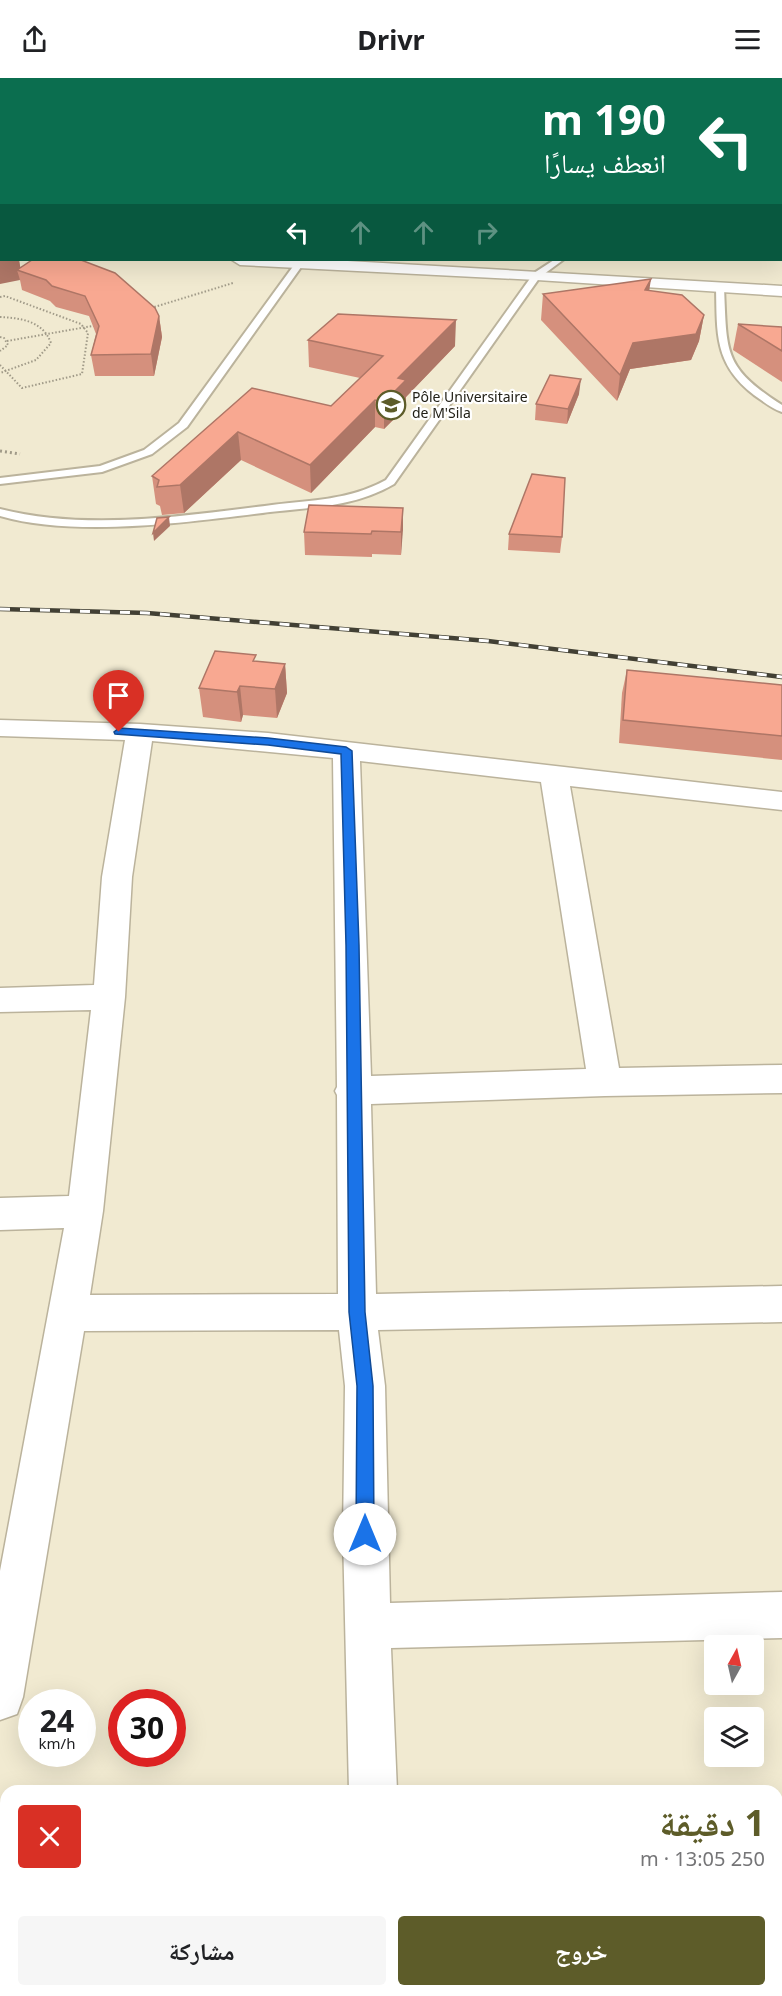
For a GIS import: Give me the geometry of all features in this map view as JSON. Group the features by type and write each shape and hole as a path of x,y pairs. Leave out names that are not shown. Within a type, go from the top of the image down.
{"street":[{"path":"260,261 537,275 782,291"},
{"path":"0,728 140,732 268,742 554,775 780,806"},
{"path":"2,1674 85,1211 109,997 117,877 140,732"},
{"path":"346,751 352,945 352,1091 357,1312 365,1386 365,1534 373,1785"},
{"path":"554,775 605,1082"},
{"path":"0,1000 109,997"},
{"path":"352,1091 605,1082 782,1079"},
{"path":"0,1214 85,1211"},
{"path":"66,1313 357,1312 782,1304"},
{"path":"369,1626 782,1615"}],"lane":[{"path":"0,512 16,517 61,522 148,522 329,501 376,491 390,482 537,275 558,261"},
{"path":"0,481 102,469 148,452 183,424 300,263"},
{"path":"720,287 722,347 730,369 743,382 782,409"}],"path":[{"path":"145,310 233,283"},
{"path":"0,297 4,296 81,324 88,333 82,374 22,388 0,365"},
{"path":"0,317 27,321 41,326 49,334 51,343 46,352 35,362 0,374"},
{"path":"0,337 7,341 101,324"},
{"path":"0,351 5,348 7,341"},
{"path":"0,452 20,454"}],"building":[{"path":"30,261 84,261 115,273 155,308 159,316 151,354 91,355 99,326 85,296 52,286 46,280 17,270"},
{"path":"651,279 645,290 682,295 704,315 696,334 633,343 620,375 543,294"},
{"path":"338,314 456,320 398,378 406,380 384,402 375,400 310,465 238,432 180,485 157,487 159,480 152,476 252,388 331,406 383,356 308,340"},
{"path":"738,324 782,327 782,351"},
{"path":"550,375 581,379 568,409 536,404"},
{"path":"532,474 565,478 562,537 509,534"},
{"path":"309,505 403,508 401,532 372,531 371,534 304,532"},
{"path":"169,517 153,533 157,518"},
{"path":"215,651 256,655 253,661 285,664 275,689 240,686 237,692 199,688"},
{"path":"627,670 782,685 782,736 623,720"}],"railway":[{"path":"0,609 147,613 488,641 782,677"}],"place":[{"name":"Pôle Universitaire de M'Sila","path":"391,405"}],"route":[{"path":"119,732 268,742 346,751 352,945 352,1091 357,1312 365,1386 365,1534"}]}
